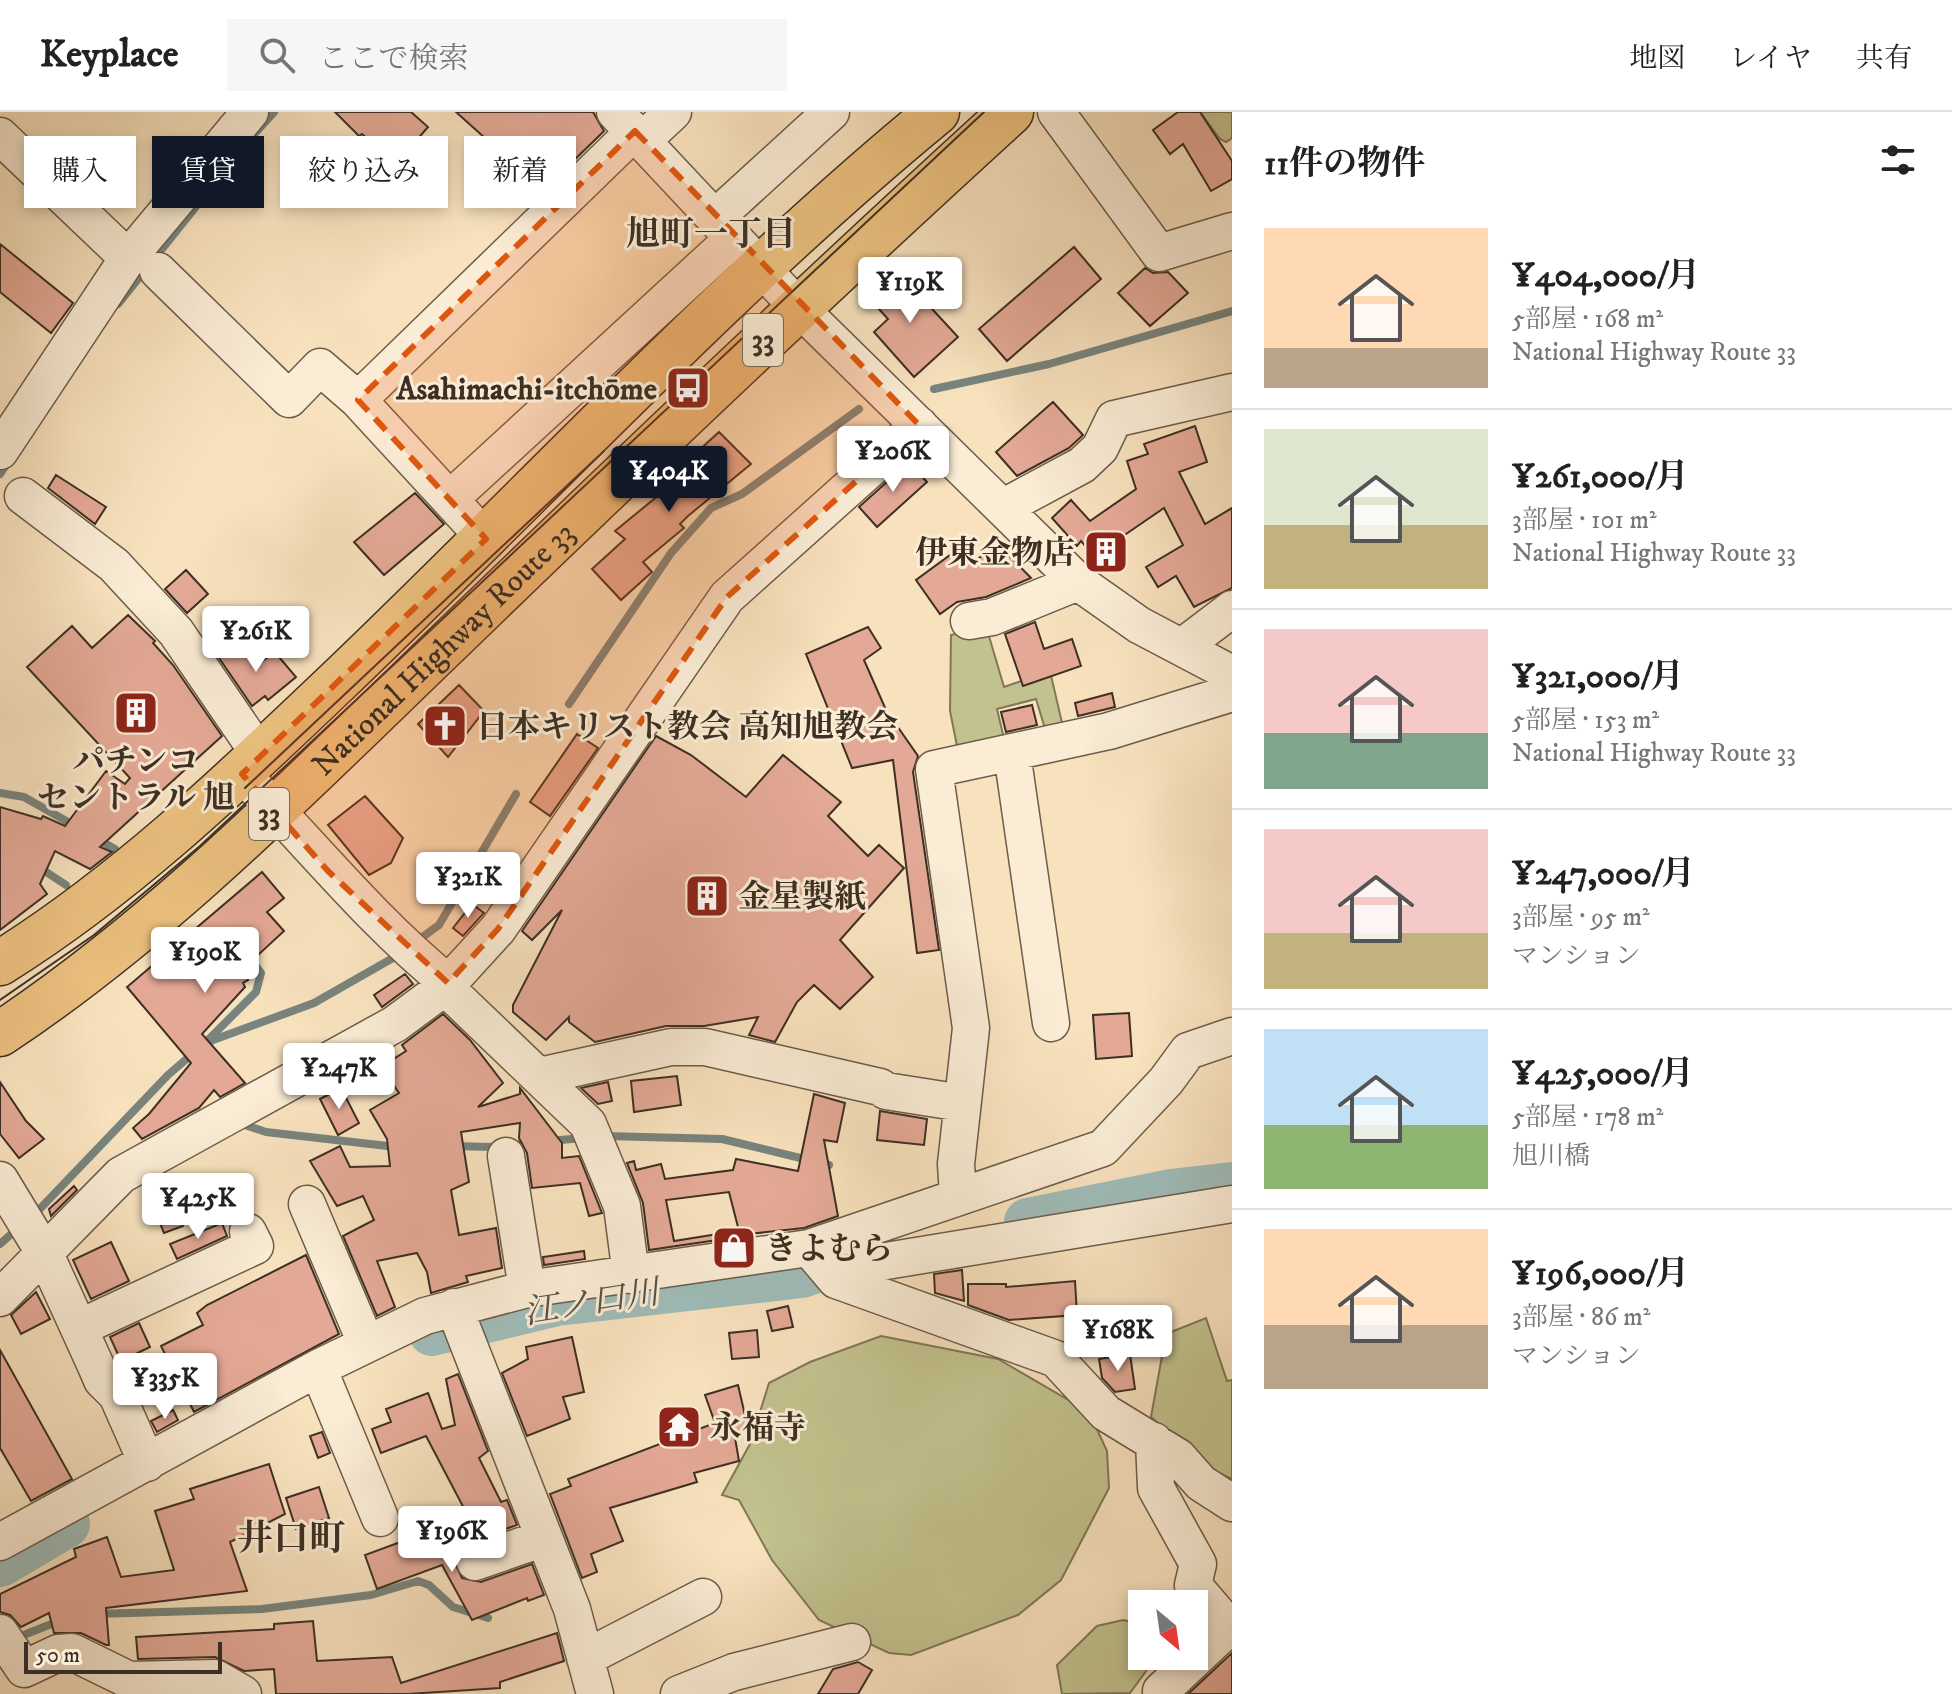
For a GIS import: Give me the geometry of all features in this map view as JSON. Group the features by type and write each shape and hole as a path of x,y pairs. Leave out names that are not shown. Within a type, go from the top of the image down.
{"highway":[{"name":"National Highway Route 33","path":"0,963 177,833 486,539 737,241 875,162 937,112"},
{"name":"National Highway Route 33","path":"0,1034 102,962 275,808 797,306 1011,112"}],"street":[{"path":"0,451 143,265 250,112"},
{"path":"358,400 631,127 673,112"},
{"path":"450,499 737,241 831,112"},
{"path":"1056,112 1159,253 1232,231"},
{"path":"631,127 797,306 1078,582 1139,625 1232,674"},
{"path":"0,136 289,399 320,367 358,400 486,539"},
{"path":"1004,507 1082,465 1100,448 1114,419 1232,392"},
{"path":"0,1298 23,1227 395,1024 447,985 498,929 727,597 919,425"},
{"path":"23,496 114,565 176,632 275,808 318,853 328,871 539,1076 594,1137 622,1206 631,1275"},
{"path":"969,621 992,617 1078,582"},
{"path":"1182,647 1232,609"},
{"path":"958,1196 956,1164 971,1028 934,769 1109,731 1232,693"},
{"path":"1012,753 1051,1023"},
{"path":"823,1266 958,1196 1103,1148 1148,1102 1188,1051 1232,1036"},
{"path":"539,1076 671,1047 705,1047 880,1087 886,1091 962,1103"},
{"path":"506,1156 527,1289"},
{"path":"0,1180 79,1328 102,1380 117,1395 147,1463"},
{"path":"307,1204 366,1343"},
{"path":"0,1542 147,1463 323,1379 366,1343 459,1318 527,1289 631,1275 874,1263 1232,1204"},
{"path":"79,1328 257,1250"},
{"path":"823,1266 1056,1359 1106,1413 1188,1465 1212,1492 1232,1503"},
{"path":"459,1318 572,1609 595,1694"},
{"path":"323,1379 380,1518"},
{"path":"1154,1441 1144,1500 1198,1564 1193,1585 1229,1627 1161,1691"},
{"path":"466,1537 475,1562 544,1538"},
{"path":"585,1658 703,1597"},
{"path":"0,1633 24,1669 58,1653 72,1652 129,1680 215,1678 243,1694"},
{"path":"679,1694 734,1672 852,1642"}],"highlighted area":[{"path":"635,131 919,425 727,597 498,929 448,983 328,871 242,774 486,539 358,400"}],"green space":[{"path":"1200,112 1232,112 1232,138 1226,142 1220,139"},
{"path":"986,626 1004,687 1050,671 1063,727 1046,732 1036,699 997,709 1006,747 959,756 950,711 951,635"},
{"path":"1206,1318 1227,1381 1232,1380 1232,1479 1208,1468 1151,1417 1166,1334"},
{"path":"881,1336 998,1359 1089,1412 1107,1451 1109,1488 1061,1580 1018,1615 911,1655 889,1653 819,1620 772,1560 739,1500 722,1495 750,1444 769,1383 810,1362"},
{"path":"1128,1621 1128,1670 1147,1670 1130,1693 1062,1694 1057,1665 1097,1626"}],"building":[{"path":"335,112 411,112 428,127 420,136 359,136"},
{"path":"456,112 593,112 604,131 576,158 576,136 483,136"},
{"path":"1178,112 1200,112 1232,161 1232,179 1211,191 1183,144 1170,154 1153,130"},
{"path":"0,244 73,303 51,333 0,292"},
{"path":"1074,247 1101,279 1007,361 979,329"},
{"path":"1145,268 1153,273 1168,272 1188,293 1150,326 1118,293"},
{"path":"897,271 958,337 914,377 874,332 888,319 868,297"},
{"path":"1053,402 1083,435 1069,448 1017,476 996,452"},
{"path":"1195,426 1207,462 1179,472 1205,524 1232,508 1232,588 1194,607 1176,576 1158,587 1146,567 1183,545 1164,508 1094,556 1081,541 1077,546 1052,518 1071,500 1090,521 1136,489 1127,461 1148,454 1144,444"},
{"path":"719,432 751,464 688,516 680,524 684,528 643,562 652,572 621,600 592,569 625,539 615,531 676,481 671,476"},
{"path":"909,462 927,482 877,527 859,507"},
{"path":"56,475 106,507 95,524 48,488"},
{"path":"415,493 444,524 384,575 354,542"},
{"path":"996,542 1031,578 986,597 957,602 940,614 916,580 961,547 973,564"},
{"path":"186,570 208,594 187,613 165,589"},
{"name":"パチンコ セントラル 旭","path":"128,615 155,641 153,643 173,665 222,736 100,847 112,852 90,869 55,851 40,884 47,894 0,930 0,807 41,819 43,816 65,826 106,771 125,784 130,778 27,667 72,626 92,648"},
{"path":"1035,622 1044,649 1072,639 1081,666 1023,686 1005,634"},
{"path":"868,627 881,648 864,660 886,710 918,756 913,772 939,950 917,953 893,760 852,768 806,654"},
{"path":"236,642 255,668 274,651 296,677 268,700 265,696 252,706 217,655"},
{"name":"日本キリスト教会 高知旭教会","path":"459,685 484,711 448,757 418,724"},
{"path":"1112,693 1115,707 1078,716 1075,703"},
{"path":"1032,705 1037,725 1006,732 1001,712"},
{"path":"577,734 598,748 550,816 530,802"},
{"name":"金星製紙","path":"656,736 691,755 746,797 783,755 841,802 828,816 868,856 879,845 904,868 840,940 873,977 840,1009 814,985 797,1002 775,1042 749,1035 758,1017 704,1026 666,1026 595,1042 569,1022 569,1017 546,1040 513,1012 513,1005 562,910 532,940 522,931"},
{"path":"365,796 403,838 391,863 369,875 328,825"},
{"path":"262,872 284,898 267,912 284,931 244,968 248,980 243,983 245,987 202,1034 245,1083 220,1097 214,1090 199,1108 142,1139 133,1128 149,1114 191,1063 127,987"},
{"path":"472,904 484,913 463,936 453,928"},
{"path":"405,974 413,984 382,1007 374,995"},
{"path":"1129,1013 1132,1056 1096,1059 1093,1015"},
{"path":"443,1014 470,1040 503,1083 478,1107 520,1094 520,1088 562,1143 562,1158 579,1156 602,1213 589,1216 580,1183 532,1188 527,1153 519,1138 520,1123 461,1132 469,1182 451,1190 459,1235 496,1228 502,1268 466,1276 468,1282 431,1293 427,1272 417,1253 377,1261 395,1307 377,1316 343,1236 374,1220 363,1196 337,1206 310,1161 340,1146 350,1167 390,1166 387,1139 370,1110 399,1093 381,1067 406,1051 402,1045"},
{"path":"677,1076 681,1105 634,1112 631,1081"},
{"path":"0,1082 26,1121 44,1139 19,1158 0,1134"},
{"path":"608,1082 612,1101 598,1104 581,1088"},
{"path":"341,1088 359,1123 338,1135 320,1099"},
{"path":"814,1094 845,1103 837,1142 824,1140 838,1216 804,1228 740,1235 729,1192 666,1200 674,1241 736,1231 738,1237 649,1250 643,1203 627,1163 634,1161 636,1170 661,1164 665,1179 733,1170 736,1159 798,1171"},
{"path":"880,1111 927,1119 924,1145 877,1140"},
{"path":"74,1186 77,1190 51,1216 49,1209"},
{"path":"171,1196 183,1226 164,1233 152,1203"},
{"path":"222,1223 227,1236 177,1259 170,1244"},
{"path":"111,1242 129,1281 91,1299 73,1260"},
{"path":"584,1251 585,1259 544,1265 543,1257"},
{"path":"306,1255 339,1334 194,1412 161,1346 203,1325 197,1313 207,1305"},
{"path":"962,1270 964,1301 935,1293 934,1274"},
{"path":"1075,1281 1077,1315 1009,1320 968,1305 968,1284 1006,1284 1006,1287"},
{"path":"36,1292 50,1319 21,1334 11,1315"},
{"path":"788,1306 793,1327 772,1331 767,1311"},
{"path":"139,1323 150,1347 121,1361 110,1337"},
{"path":"757,1330 759,1357 732,1359 729,1333"},
{"path":"572,1337 584,1392 563,1397 570,1419 527,1436 502,1373 528,1359 526,1347"},
{"path":"0,1350 72,1479 31,1501 0,1448"},
{"path":"1130,1354 1135,1389 1115,1392 1102,1378 1099,1359"},
{"path":"458,1374 488,1451 479,1458 501,1502 507,1500 517,1525 488,1535 480,1522 468,1516 426,1436 381,1453 372,1429 391,1422 386,1409 428,1393 442,1429 455,1425 446,1379"},
{"path":"738,1385 748,1428 734,1432 739,1461 694,1473 697,1482 610,1508 623,1541 591,1554 597,1572 582,1578 550,1494 571,1486 568,1479 715,1423 705,1395"},
{"path":"173,1410 178,1420 157,1432 151,1421"},
{"path":"322,1432 330,1453 318,1458 310,1436"},
{"path":"269,1464 285,1514 230,1542 247,1591 106,1608 109,1645 81,1633 54,1633 49,1613 21,1627 10,1615 0,1612 0,1594 76,1557 74,1549 107,1537 121,1577 174,1570 155,1511 194,1499 190,1489"},
{"path":"319,1487 329,1518 296,1529 286,1498"},
{"path":"446,1531 446,1544 462,1578 481,1582 532,1564 544,1595 528,1601 527,1598 472,1620 442,1565 377,1589 365,1555 414,1537"},
{"path":"313,1621 317,1661 392,1657 401,1683 557,1633 564,1661 500,1682 500,1688 408,1694 276,1694 274,1669 244,1671 215,1657 138,1659 136,1637 274,1629 274,1624"},
{"path":"1232,1653 1232,1694 1188,1694"},
{"path":"858,1662 872,1670 858,1694 818,1694 833,1669"}],"waterway":[{"path":"256,132 274,112"},
{"path":"118,304 195,208"},
{"path":"934,389 1049,364 1232,311"},
{"path":"569,704 671,553 711,508 742,494 859,409"},
{"path":"0,474 10,459"},
{"path":"0,793 24,797 75,826"},
{"path":"417,941 439,925 516,794"},
{"path":"97,839 115,849"},
{"path":"37,866 66,885"},
{"path":"205,1043 256,992 261,973 245,952"},
{"path":"34,1215 168,1075 205,1043 314,1003 400,954"},
{"path":"236,1122 266,1132 396,1147"},
{"path":"605,1136 722,1139 829,1165"},
{"path":"549,1141 583,1138"},
{"path":"453,1146 492,1147 531,1143"},
{"name":"江ノ口川","path":"1028,1222 1171,1193 1232,1186"},
{"path":"0,1244 17,1229"},
{"name":"江ノ口川","path":"432,1332 557,1302 802,1274 869,1250"},
{"name":"江ノ口川","path":"0,1563 66,1524"},
{"path":"95,1614 262,1609 371,1595 418,1581 429,1585 453,1607 488,1618"},
{"path":"16,1638 59,1621"}],"tram line":[{"path":"0,1000 94,935 200,846 984,112"},
{"path":"245,788 604,451"}],"place":[{"name":"Asahimachi-itchōme","path":"688,388"},
{"name":"伊東金物店","path":"1106,552"},
{"name":"パチンコ セントラル 旭","path":"136,713"},
{"name":"日本キリスト教会 高知旭教会","path":"445,726"},
{"name":"金星製紙","path":"707,896"},
{"name":"きよむら","path":"734,1248"},
{"name":"永福寺","path":"679,1427"}],"district":[{"name":"旭町一丁目","path":"711,233"},
{"name":"井口町","path":"291,1537"}]}
